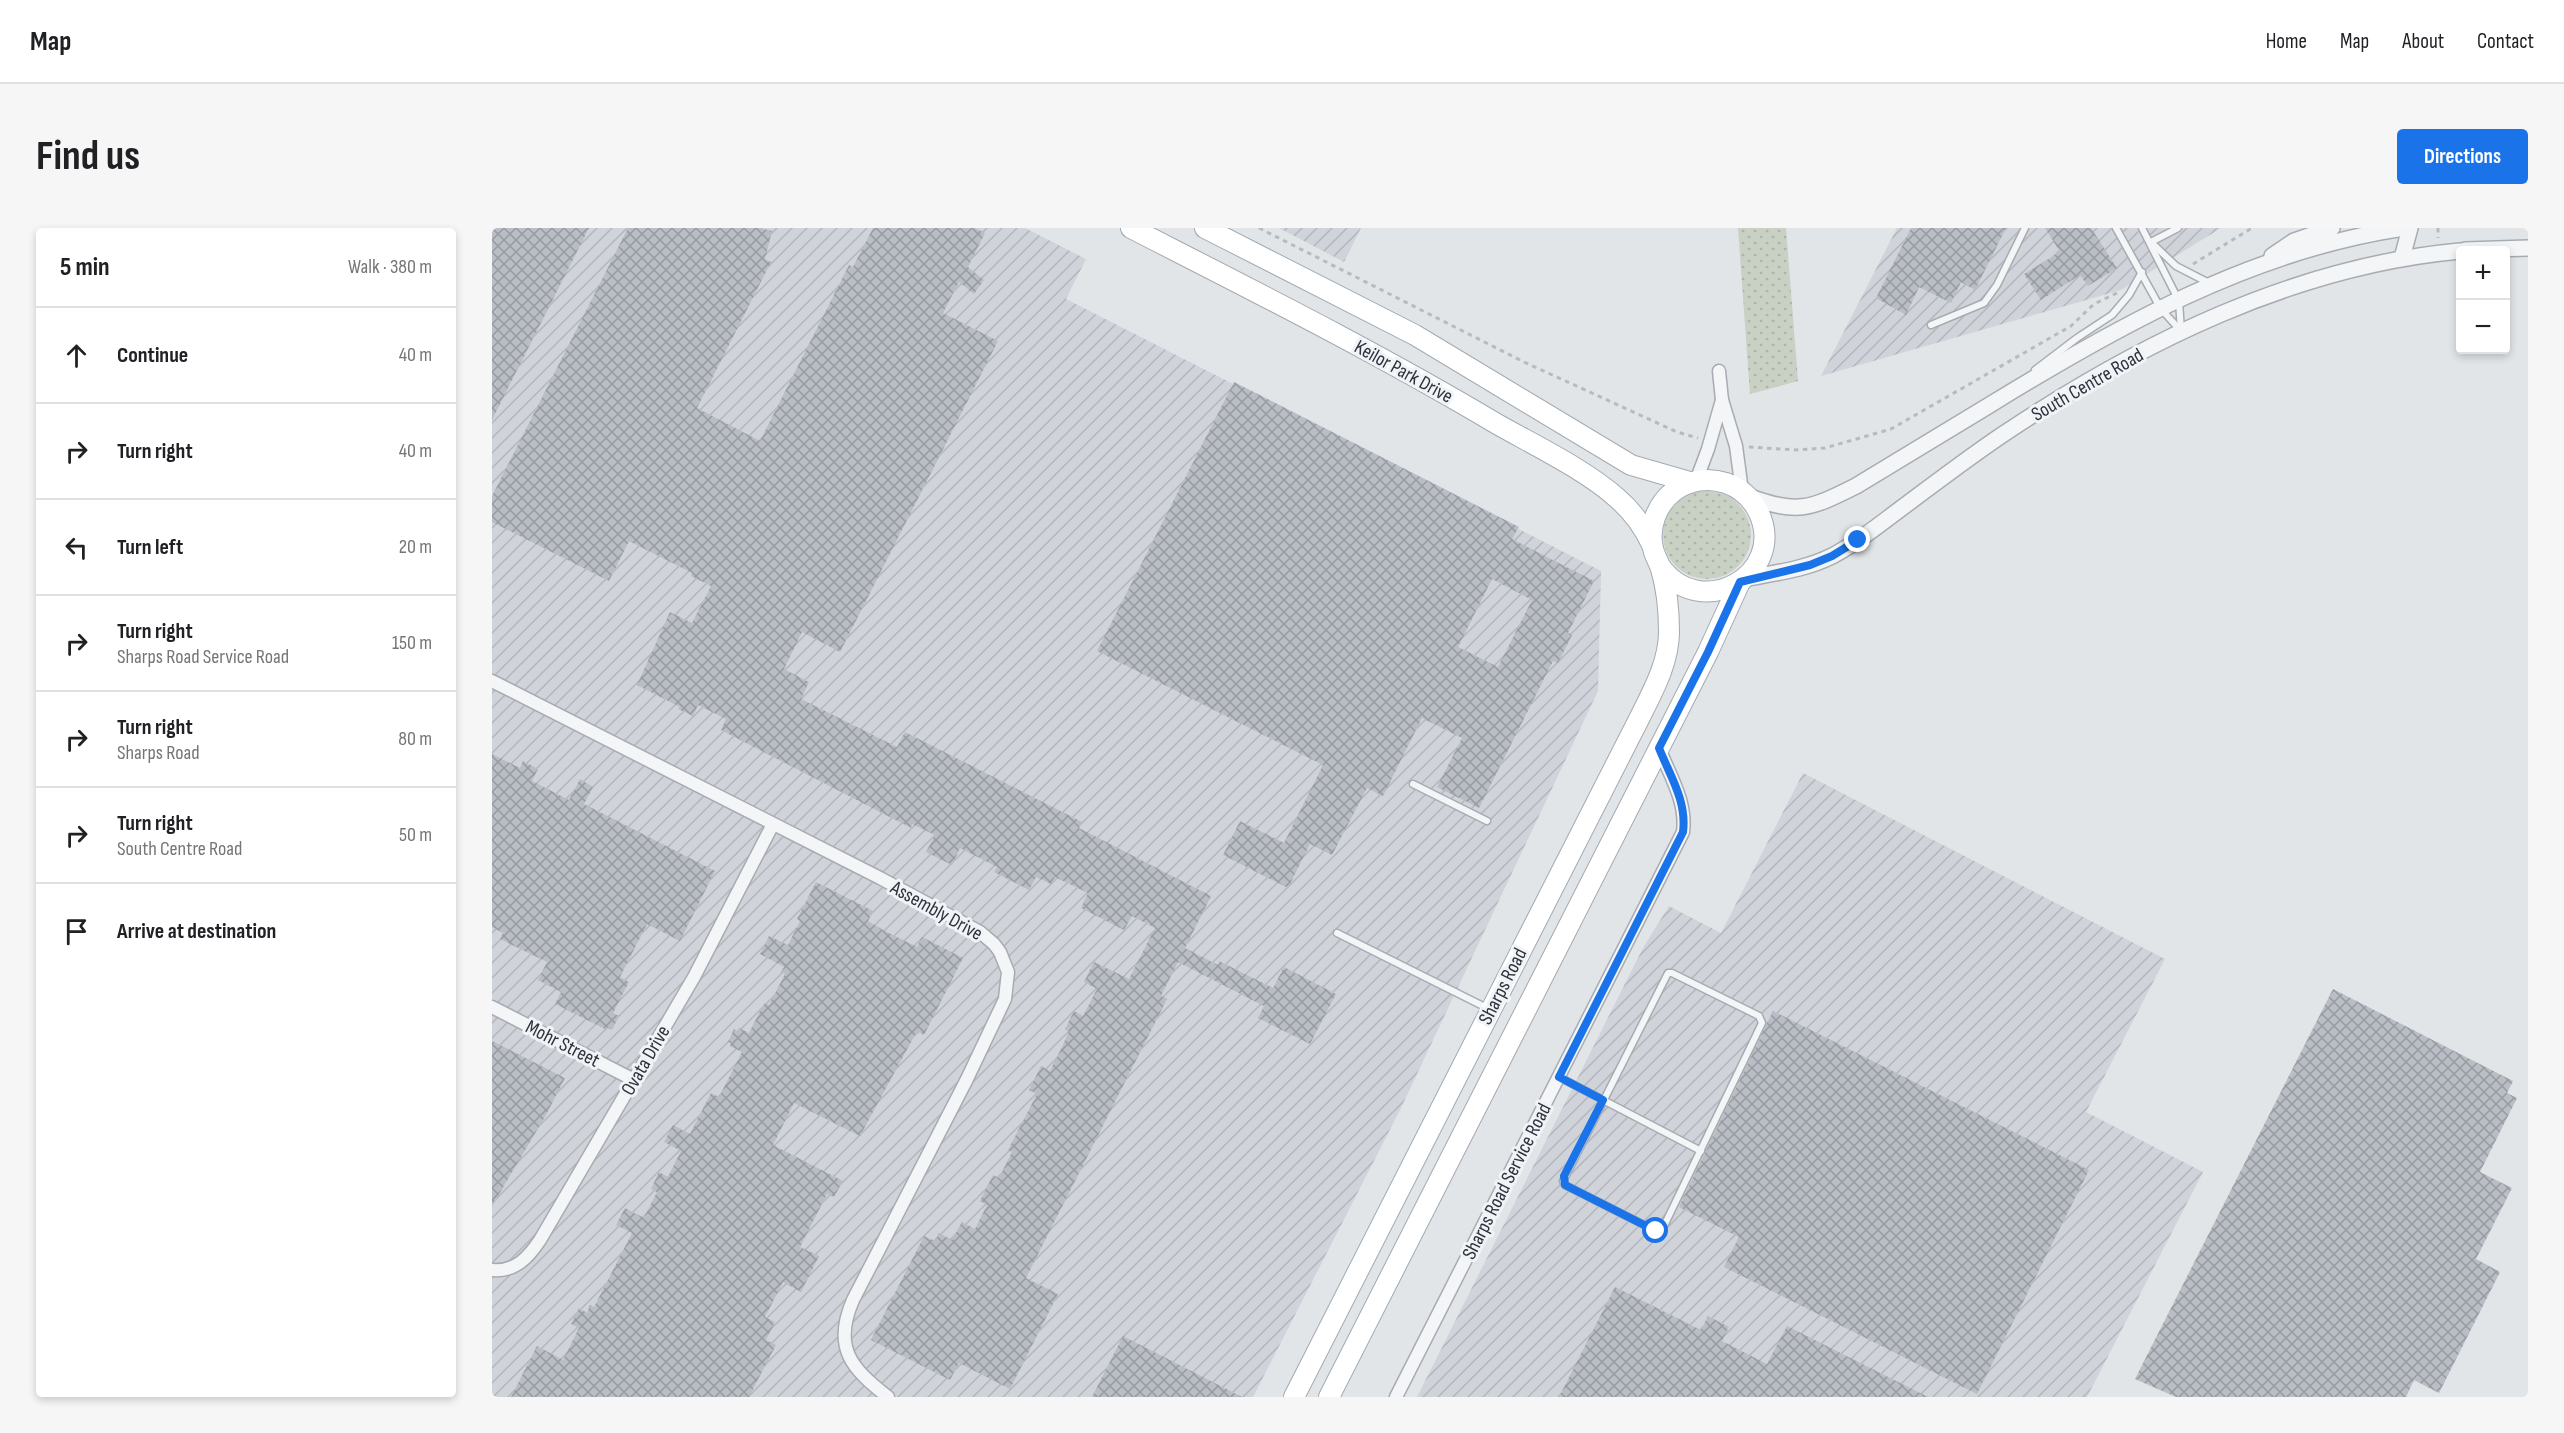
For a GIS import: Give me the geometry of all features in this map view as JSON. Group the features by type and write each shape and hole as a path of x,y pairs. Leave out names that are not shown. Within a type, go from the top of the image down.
{"main road":[{"name":"Keilor Park Drive","path":"1131,228 1334,332 1593,480 1618,498 1629,510 1639,522 1652,546"},
{"name":"Keilor Park Drive","path":"1218,231 1415,335 1631,465 1693,482"},
{"path":"1720,481 1744,493 1761,519 1764,538 1756,565 1742,580 1719,591 1697,591 1676,582 1660,566 1652,546 1653,522 1660,507 1676,489 1693,482 1720,481"},
{"name":"Sharps Road","path":"1294,1397 1640,717 1663,665 1669,632 1667,599 1660,566"},
{"name":"Sharps Road","path":"1329,1397 1708,652 1742,580"}],"street":[{"path":"2246,272 2294,241 2332,228"},
{"path":"2401,228 2402,258"},
{"name":"South Centre Road","path":"1744,493 1789,508 1806,507 1829,500 1856,486 2067,357 2161,309 2246,272 2317,247 2401,228"},
{"path":"2510,249 2528,248"},
{"name":"South Centre Road","path":"1742,580 1788,571 1832,556 2036,413 2081,385 2181,332 2289,288 2402,258 2456,251"},
{"path":"1719,371 1722,400 1736,446 1744,493"},
{"path":"1693,482 1711,441 1722,400"},
{"name":"Assembly Drive","path":"492,681 980,932 994,944 1008,972 1005,999 848,1311 845,1333 850,1359 867,1382 885,1395 897,1397"},
{"name":"Sharps Road Service Road","path":"1387,1397 1399,1391 1683,832 1683,804 1659,748"},
{"name":"Ovata Drive","path":"492,1270 514,1267 532,1253 709,951 773,824"},
{"name":"Mohr Street","path":"492,1007 634,1080"}],"lane":[{"path":"1932,325 1984,303 1997,285 2025,228"},
{"path":"2116,228 2161,309 2181,332"},
{"path":"2142,228 2179,301 2181,332"},
{"path":"2151,242 2178,228"},
{"path":"2151,242 2169,261 2187,273 2214,285"},
{"path":"1989,405 2077,338 2112,315 2129,295 2142,272"},
{"path":"1413,784 1487,821"},
{"path":"1337,933 1490,1009"},
{"path":"1668,973 1759,1016 1762,1023 1761,1031 1701,1151 1663,1228 1659,1231 1565,1185 1564,1176 1668,973"},
{"path":"1559,1077 1701,1151"}],"path":[{"path":"1259,228 1524,362 1677,432 1711,441"},
{"path":"2187,273 2201,257 2252,228"},
{"path":"1736,446 1763,449 1825,448 1891,429 2071,326 2100,299 2117,292 2129,295"}],"shaded area":[{"path":"492,228 1025,228 1086,259 1066,299 1601,571 1598,691 1400,1110 1253,1397 492,1397"},
{"path":"1279,228 1361,228 1344,262"},
{"path":"1897,228 2221,228 2121,290 1821,376"},
{"path":"1803,773 2165,959 2086,1112 2203,1172 2087,1397 1417,1397 1644,946 1669,906 1721,933"}],"green space":[{"path":"1738,228 1786,228 1798,381 1750,394"},
{"path":"1707,491 1724,495 1738,504 1747,518 1751,535 1747,552 1738,566 1724,575 1707,579 1690,575 1676,566 1667,552 1663,535 1667,518 1676,504 1690,495"}],"building":[{"path":"492,228 589,228 492,420"},
{"path":"628,228 760,228 772,231 765,259 771,262 697,408 760,441 849,265 853,267 873,228 975,228 985,233 968,267 984,280 974,294 959,282 943,313 998,341 840,652 802,632 784,669 809,682 801,699 897,747 905,732 1082,822 1079,828 1211,896 1185,948 1218,965 1219,961 1273,988 1284,967 1336,994 1310,1044 1258,1018 1264,1006 1178,962 1161,996 1167,999 1026,1278 1058,1294 1010,1389 959,1363 950,1380 871,1340 924,1236 935,1241 939,1233 952,1240 962,1222 975,1229 987,1205 980,1201 993,1175 999,1178 1012,1152 1008,1150 1037,1094 1029,1090 1041,1066 1050,1071 1069,1031 1065,1029 1074,1011 1083,1016 1097,989 1084,982 1094,962 1129,979 1155,928 1132,916 1124,930 1081,908 1088,893 1055,877 1051,884 1036,877 1029,890 994,872 997,867 960,848 952,865 926,852 935,835 912,824 911,828 721,730 726,719 698,705 693,716 637,685 670,612 692,623 711,586 691,576 692,573 629,541 609,581 492,522 492,496"},
{"path":"1911,228 2006,228 1975,290 1961,282 1951,303 1919,287 1906,315 1876,298"},
{"path":"2045,228 2091,228 2117,268 2088,286 2080,275 2041,300 2024,274 2060,252"},
{"path":"1234,382 1519,527 1512,539 1594,581 1568,633 1572,635 1558,663 1553,661 1479,808 1437,787 1462,738 1422,718 1383,796 1367,788 1332,855 1310,844 1288,888 1223,855 1240,821 1284,843 1323,765 1097,651","holes":["1492,579 1532,600 1498,667 1458,647"]},
{"path":"492,754 520,768 523,761 538,769 532,781 569,800 580,779 593,787 584,804 715,871 680,941 647,924 620,977 629,982 613,1013 619,1016 612,1030 606,1027 605,1029 555,1004 561,992 538,980 547,962 500,939 503,933 492,927"},
{"path":"816,882 873,911 868,921 883,930 917,947 922,937 963,958 924,1035 917,1031 860,1136 794,1103 773,1145 843,1181 834,1197 827,1194 800,1247 819,1256 801,1292 783,1282 765,1317 775,1322 766,1340 776,1345 749,1397 511,1397 537,1346 563,1360 579,1328 571,1324 579,1308 587,1313 590,1305 594,1307 632,1233 616,1225 625,1208 644,1218 657,1192 651,1189 659,1172 668,1177 681,1151 664,1142 673,1125 690,1134 711,1093 719,1097 742,1052 730,1046 731,1043 728,1042 734,1029 737,1031 739,1028 749,1033 765,1003 769,1005 785,974 781,972 784,967 760,954 769,936 788,945 800,921 797,919"},
{"path":"2333,989 2513,1081 2507,1093 2517,1098 2480,1172 2512,1188 2476,1259 2500,1272 2439,1393 2414,1380 2406,1397 2176,1397 2135,1379"},
{"path":"1773,1011 2089,1170 1977,1394 1724,1267 1739,1237 1679,1207"},
{"path":"492,1041 565,1078 546,1115 492,1206"},
{"path":"1615,1287 1701,1330 1708,1316 1729,1327 1722,1341 1767,1364 1787,1326 1928,1397 1559,1397"},
{"path":"1123,1336 1242,1397 1092,1397"}],"route":[{"path":"1656,1231 1565,1185 1564,1176 1603,1100 1559,1077 1683,832 1683,804 1659,748 1708,652 1740,582 1744,579 1810,565 1832,556 1858,540"}]}
